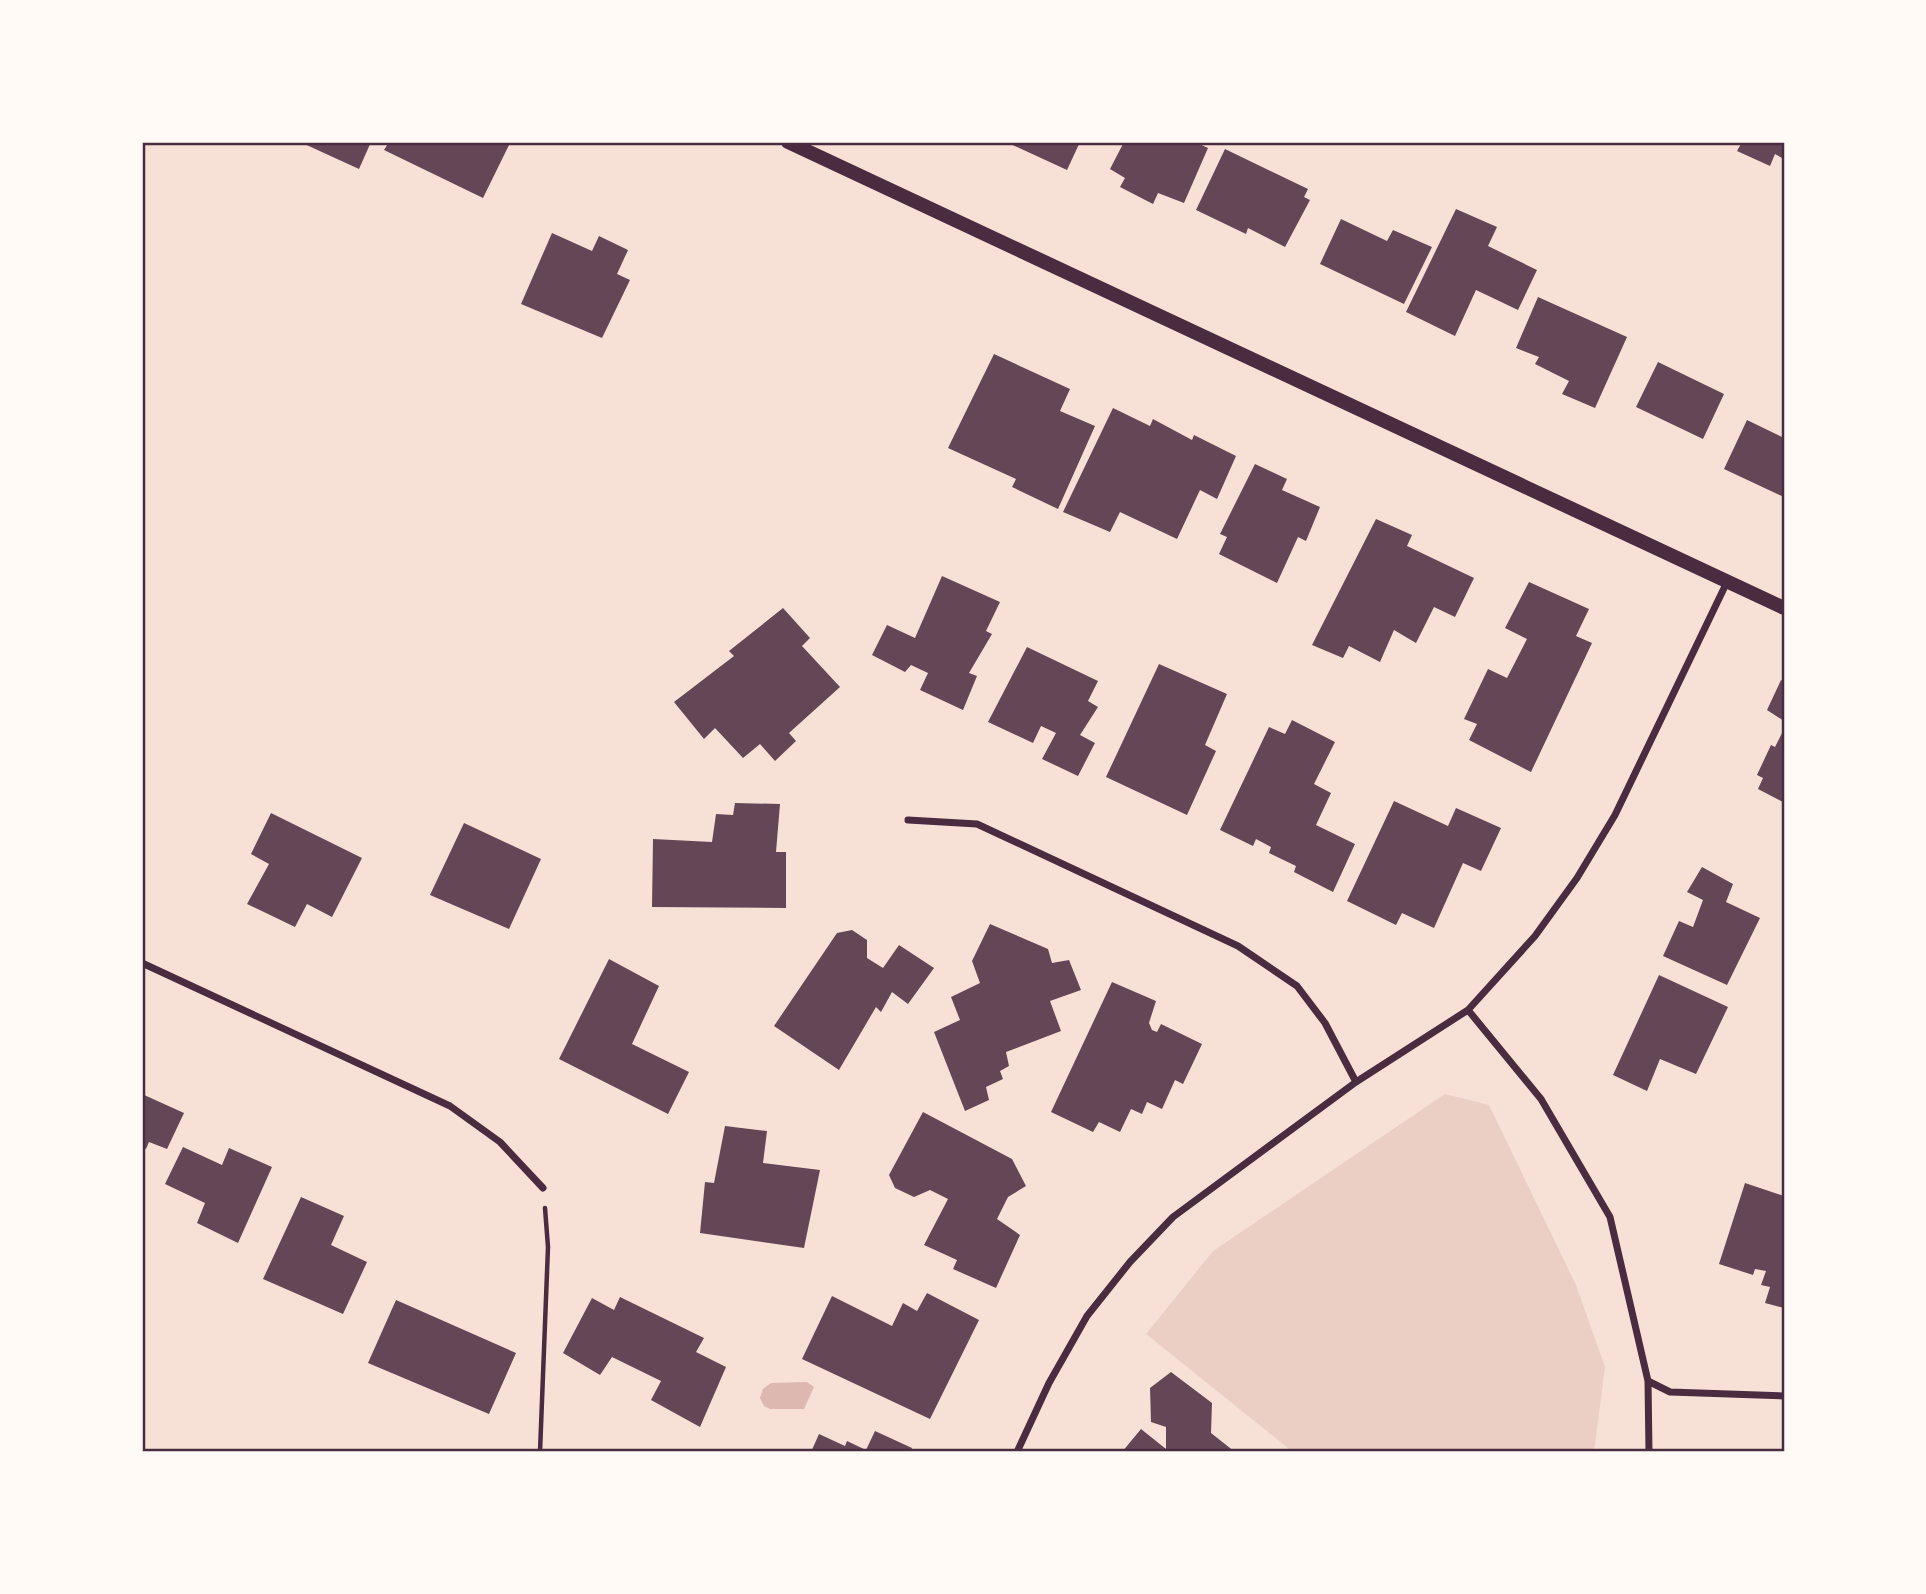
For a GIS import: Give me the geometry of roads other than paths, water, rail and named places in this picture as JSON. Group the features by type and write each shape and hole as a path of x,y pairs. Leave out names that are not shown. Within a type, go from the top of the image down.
{"main road":[{"path":"788,142 1784,608"}],"street":[{"path":"1017,1452 1049,1383 1087,1316 1129,1262 1173,1217 1356,1082 1468,1010 1535,936 1577,878 1609,826 1727,581"},
{"path":"908,820 977,824 1238,946 1297,986 1325,1023 1356,1082"},
{"path":"142,963 450,1106 500,1142 543,1188"},
{"path":"1468,1010 1541,1099 1610,1217 1648,1381 1649,1452"},
{"path":"1648,1381 1670,1392 1784,1396"}]}
